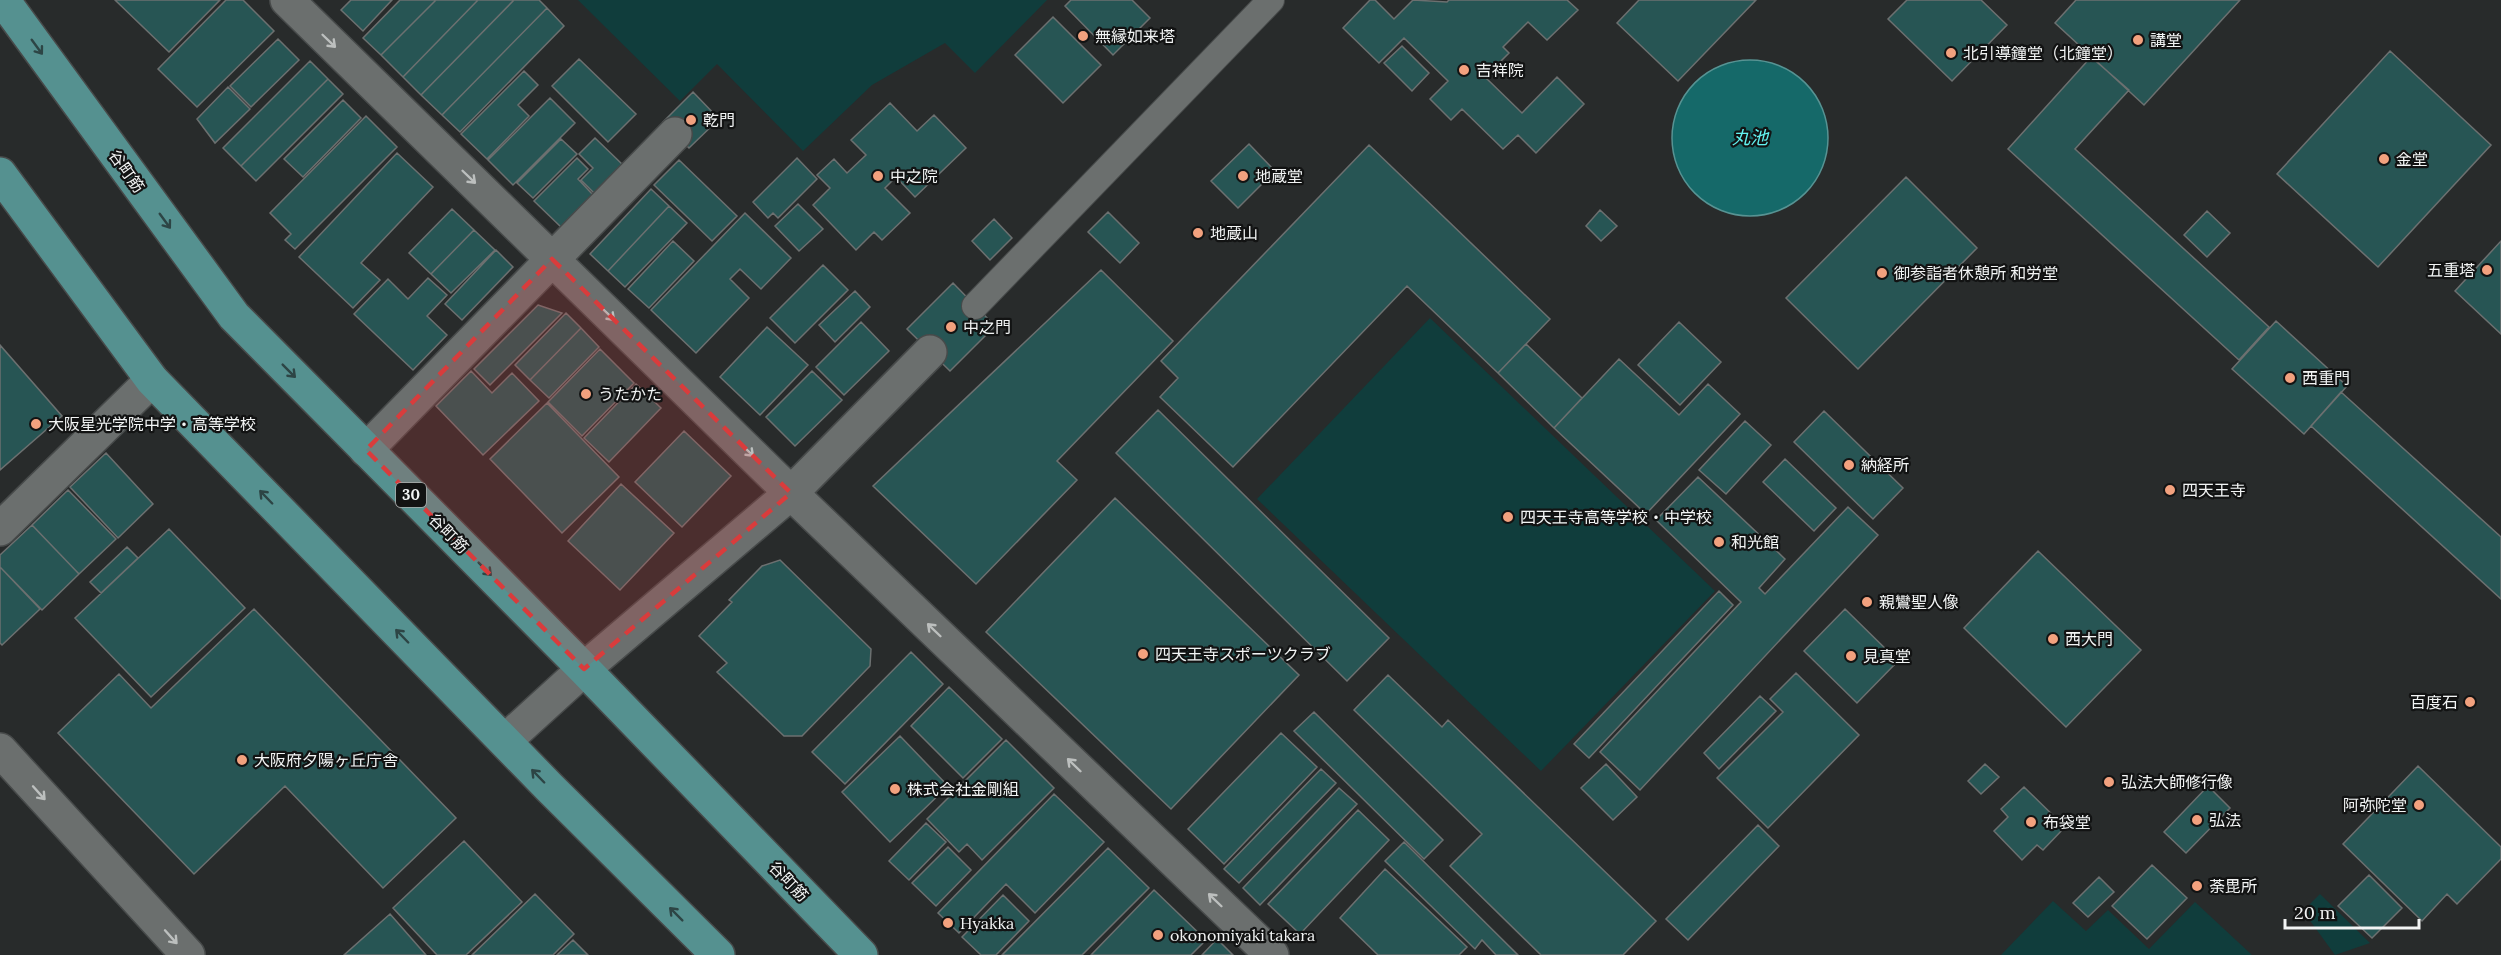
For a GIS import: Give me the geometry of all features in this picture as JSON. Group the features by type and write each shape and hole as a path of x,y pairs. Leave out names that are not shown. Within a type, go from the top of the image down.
{"main road":[{"name":"谷町筋","path":"3,0 234,316 584,669 861,955"},
{"path":"0,174 152,380 504,741 718,955"}],"street":[{"path":"287,0 791,493 1272,955"},
{"path":"366,450 675,134"},
{"path":"504,741 584,669 791,493 930,352"},
{"path":"0,529 152,380"},
{"path":"0,750 188,955"}],"lane":[{"path":"975,306 1271,0"}],"highlighted area":[{"path":"552,259 791,493 584,669 366,450"}],"shaded area":[{"path":"578,0 1047,0 975,73 945,43 872,85 803,151 717,64 680,101"},
{"path":"1430,318 1715,591 1541,771 1257,499"},
{"path":"2320,894 2370,943 2335,955 2303,911"},
{"path":"2053,901 2086,931 2108,910 2149,949 2195,902 2252,955 2001,955"}],"water":[{"name":"丸池","path":"1750,60 1765,61 1780,66 1794,73 1805,83 1815,94 1822,108 1827,123 1827,153 1822,168 1815,182 1805,193 1794,203 1780,210 1765,215 1750,216 1735,215 1720,210 1706,203 1695,193 1685,182 1678,168 1673,153 1672,138 1673,123 1678,108 1685,94 1695,83 1706,73 1720,66 1735,61"}],"building":[{"path":"115,0 220,0 169,52"},
{"path":"226,0 243,0 274,31 197,107 158,69"},
{"path":"351,0 392,0 363,31 341,10"},
{"path":"400,0 436,0 381,55 363,38"},
{"path":"436,0 478,0 403,77 381,55"},
{"path":"478,0 514,0 421,95 403,77"},
{"path":"514,0 539,0 547,8 442,115 421,95"},
{"path":"1071,0 1132,0 1150,18 1113,55 1065,6"},
{"name":"吉祥院","path":"1370,0 1375,0 1394,19 1413,0 1447,2 1449,0 1567,0 1578,10 1547,40 1528,22 1503,47 1509,53 1485,77 1522,113 1557,77 1584,104 1536,153 1518,135 1503,149 1462,109 1451,120 1430,99 1448,81 1404,38 1379,63 1343,28"},
{"path":"1639,0 1756,0 1678,81 1617,23"},
{"name":"北引導鐘堂（北鐘堂）","path":"1907,0 1981,0 2007,25 1952,81 1888,19"},
{"name":"講堂","path":"2076,0 2240,0 2144,105 2055,23"},
{"path":"547,8 564,26 460,132 442,115"},
{"path":"1053,17 1101,65 1063,103 1015,55"},
{"path":"278,39 299,60 251,107 230,86"},
{"path":"1402,46 1429,73 1412,91 1384,63"},
{"name":"金堂","path":"2390,51 2491,145 2378,267 2277,174"},
{"path":"2091,57 2129,90 2075,149 2269,327 2239,360 2008,149"},
{"path":"579,59 636,114 608,142 552,86"},
{"path":"310,61 328,79 241,166 223,148"},
{"path":"524,71 538,85 518,105 529,116 487,159 461,134"},
{"path":"328,79 343,94 256,181 241,166"},
{"path":"228,87 250,109 215,143 197,119"},
{"name":"乾門","path":"693,92 719,119 689,148 663,122"},
{"path":"550,98 575,123 513,185 488,160"},
{"path":"343,100 361,118 303,177 284,159"},
{"name":"中之院","path":"890,103 917,131 934,115 966,148 915,197 896,177 885,188 910,213 882,240 874,232 856,250 813,205 830,188 817,175 834,159 847,173 866,155 851,140"},
{"path":"366,116 397,147 295,249 285,240 291,234 270,213"},
{"path":"595,138 624,166 596,195 581,180 593,168 579,154"},
{"path":"561,139 577,154 533,198 517,183"},
{"name":"地蔵堂","path":"1249,144 1275,171 1238,208 1211,181"},
{"path":"1369,145 1550,319 1498,373 1407,286 1233,467 1160,397 1178,378 1161,361"},
{"path":"397,153 433,187 361,263 380,280 353,308 299,257"},
{"path":"577,158 588,169 578,179 594,196 562,228 534,201"},
{"path":"797,158 817,179 778,218 773,213 768,218 753,202"},
{"path":"679,160 737,216 712,241 654,185"},
{"name":"御参詣者休憩所 和労堂","path":"1906,177 1977,248 1858,369 1786,298"},
{"path":"651,189 669,206 608,271 590,254"},
{"path":"798,204 823,229 799,251 775,226"},
{"path":"669,206 687,223 625,287 608,271"},
{"path":"452,209 474,230 431,274 409,253"},
{"path":"1600,210 1617,226 1601,241 1586,226"},
{"path":"2207,211 2230,233 2207,257 2184,235"},
{"path":"1108,212 1139,243 1120,263 1088,232"},
{"path":"745,213 791,258 761,289 740,269 730,279 749,298 696,353 651,310"},
{"path":"994,219 1012,238 990,260 972,241"},
{"path":"474,230 495,250 451,293 431,274"},
{"path":"673,241 694,261 649,308 628,289"},
{"name":"五重塔","path":"2501,241 2501,334 2455,291"},
{"path":"496,250 513,267 462,320 445,304"},
{"path":"823,265 848,290 795,343 770,318"},
{"path":"1101,270 1173,341 1057,461 1077,480 976,584 873,486"},
{"path":"428,278 447,295 427,316 447,335 413,370 354,314 388,279 408,299"},
{"name":"中之門","path":"953,283 995,326 950,371 907,329"},
{"path":"855,291 870,307 835,342 819,325"},
{"path":"538,305 562,313 490,385 474,369"},
{"path":"566,313 581,328 530,380 515,365"},
{"name":"西重門","path":"2276,321 2347,386 2304,434 2232,369"},
{"path":"861,322 889,351 844,395 816,367"},
{"path":"1679,322 1721,362 1680,405 1638,365"},
{"path":"767,327 808,365 760,415 720,377"},
{"path":"581,328 599,347 549,398 530,380"},
{"path":"1526,344 1582,398 1554,428 1498,373"},
{"path":"0,345 62,416 0,470"},
{"path":"600,349 634,383 582,436 548,402"},
{"path":"1619,359 1679,415 1708,384 1740,414 1646,514 1554,428"},
{"path":"471,371 492,393 512,373 539,401 483,455 436,406"},
{"path":"812,371 842,400 795,446 766,417"},
{"path":"636,384 661,408 609,462 584,438"},
{"path":"2341,392 2501,537 2501,599 2311,426"},
{"path":"547,403 619,477 562,533 490,459"},
{"path":"1158,410 1389,638 1347,681 1116,453"},
{"name":"納経所","path":"1824,411 1903,488 1873,519 1794,442"},
{"path":"1745,421 1771,445 1726,494 1699,470"},
{"path":"684,431 731,476 682,527 635,482"},
{"path":"106,453 153,504 118,538 70,487"},
{"path":"1785,459 1836,508 1814,531 1763,482"},
{"path":"1698,477 1785,559 1759,588 1765,594 1848,507 1878,535 1640,790 1600,752 1741,602 1656,520"},
{"path":"621,484 674,533 620,590 568,541"},
{"path":"68,490 116,539 79,574 32,525"},
{"name":"四天王寺スポーツクラブ","path":"1115,498 1299,675 1171,809 986,632"},
{"path":"32,525 79,574 42,610 0,567 0,555"},
{"path":"169,529 245,608 151,697 75,618"},
{"path":"127,547 138,558 101,593 90,582"},
{"name":"西大門","path":"2038,551 2141,650 2066,727 1964,628"},
{"path":"780,560 871,649 870,666 802,736 784,736 717,672 727,663 699,636 762,566"},
{"path":"0,567 40,609 2,645 0,643"},
{"path":"1719,591 1733,605 1589,758 1574,744"},
{"name":"大阪府夕陽ヶ丘庁舎","path":"254,609 456,818 383,888 285,786 194,874 58,733 119,674 151,708"},
{"name":"見真堂","path":"1845,609 1898,661 1857,703 1804,651"},
{"path":"911,652 943,684 845,784 812,752"},
{"path":"1796,673 1859,735 1768,828 1717,778 1783,712 1770,699"},
{"path":"1388,675 1442,727 1448,720 1656,921 1623,955 1541,955 1450,866 1482,834 1354,710"},
{"path":"949,687 1002,739 963,778 911,726"},
{"path":"1760,696 1776,711 1719,769 1704,753"},
{"path":"1314,712 1443,840 1424,859 1294,731"},
{"path":"1281,733 1317,767 1224,864 1188,829"},
{"name":"株式会社金剛組","path":"900,736 948,786 890,842 842,792"},
{"path":"1006,740 1054,788 982,860 967,844 959,852 927,819"},
{"path":"1606,764 1637,797 1613,820 1581,788"},
{"path":"1985,764 1999,777 1981,794 1968,781"},
{"name":"阿弥陀堂","path":"2418,766 2501,847 2501,859 2457,904 2447,894 2422,921 2343,844"},
{"path":"1321,769 1336,783 1239,883 1224,869"},
{"name":"弘法","path":"2208,786 2230,808 2186,853 2164,832"},
{"name":"布袋堂","path":"2024,787 2065,827 2043,850 2037,845 2022,860 1994,831 2008,817 2001,809"},
{"path":"1339,788 1357,804 1260,905 1243,888"},
{"path":"1054,794 1104,842 1035,913 1006,884 959,933 938,913"},
{"path":"1358,810 1389,840 1300,934 1268,904"},
{"path":"926,823 946,842 909,880 889,861"},
{"path":"1758,825 1779,846 1688,940 1666,919"},
{"path":"464,841 522,902 466,955 437,955 393,908"},
{"path":"1404,842 1518,955 1496,955 1482,940 1475,949 1385,861"},
{"path":"948,847 971,870 936,906 912,883"},
{"path":"1108,848 1149,888 1082,955 1002,955"},
{"path":"2152,865 2187,898 2147,939 2112,906"},
{"path":"1385,869 1467,947 1459,955 1378,955 1340,918"},
{"path":"2369,875 2402,908 2372,938 2338,906"},
{"path":"2099,877 2114,892 2088,917 2073,903"},
{"path":"1154,890 1206,940 1191,955 1091,955"},
{"path":"535,894 574,934 553,955 472,955"},
{"path":"1003,895 1029,921 996,955 981,955 962,937"},
{"path":"390,914 426,955 344,955"},
{"path":"1217,939 1233,955 1202,955"},
{"path":"573,940 588,955 557,955"}],"place":[{"name":"無縁如来塔","path":"1083,36"},
{"name":"講堂","path":"2138,40"},
{"name":"北引導鐘堂（北鐘堂）","path":"1951,53"},
{"name":"吉祥院","path":"1464,70"},
{"name":"乾門","path":"691,120"},
{"name":"金堂","path":"2384,159"},
{"name":"中之院","path":"878,176"},
{"name":"地蔵堂","path":"1243,176"},
{"name":"地蔵山","path":"1198,233"},
{"name":"五重塔","path":"2487,270"},
{"name":"御参詣者休憩所 和労堂","path":"1882,273"},
{"name":"中之門","path":"951,327"},
{"name":"西重門","path":"2290,378"},
{"name":"うたかた","path":"586,394"},
{"name":"大阪星光学院中学・高等学校","path":"36,424"},
{"name":"納経所","path":"1849,465"},
{"name":"四天王寺","path":"2170,490"},
{"name":"四天王寺高等学校・中学校","path":"1508,517"},
{"name":"和光館","path":"1719,542"},
{"name":"親鸞聖人像","path":"1867,602"},
{"name":"西大門","path":"2053,639"},
{"name":"四天王寺スポーツクラブ","path":"1143,654"},
{"name":"見真堂","path":"1851,656"},
{"name":"百度石","path":"2470,702"},
{"name":"大阪府夕陽ヶ丘庁舎","path":"242,760"},
{"name":"弘法大師修行像","path":"2109,782"},
{"name":"株式会社金剛組","path":"895,789"},
{"name":"阿弥陀堂","path":"2419,805"},
{"name":"弘法","path":"2197,820"},
{"name":"布袋堂","path":"2031,822"},
{"name":"荼毘所","path":"2197,886"},
{"name":"Hyakka","path":"948,923"},
{"name":"okonomiyaki takara","path":"1158,935"}]}
